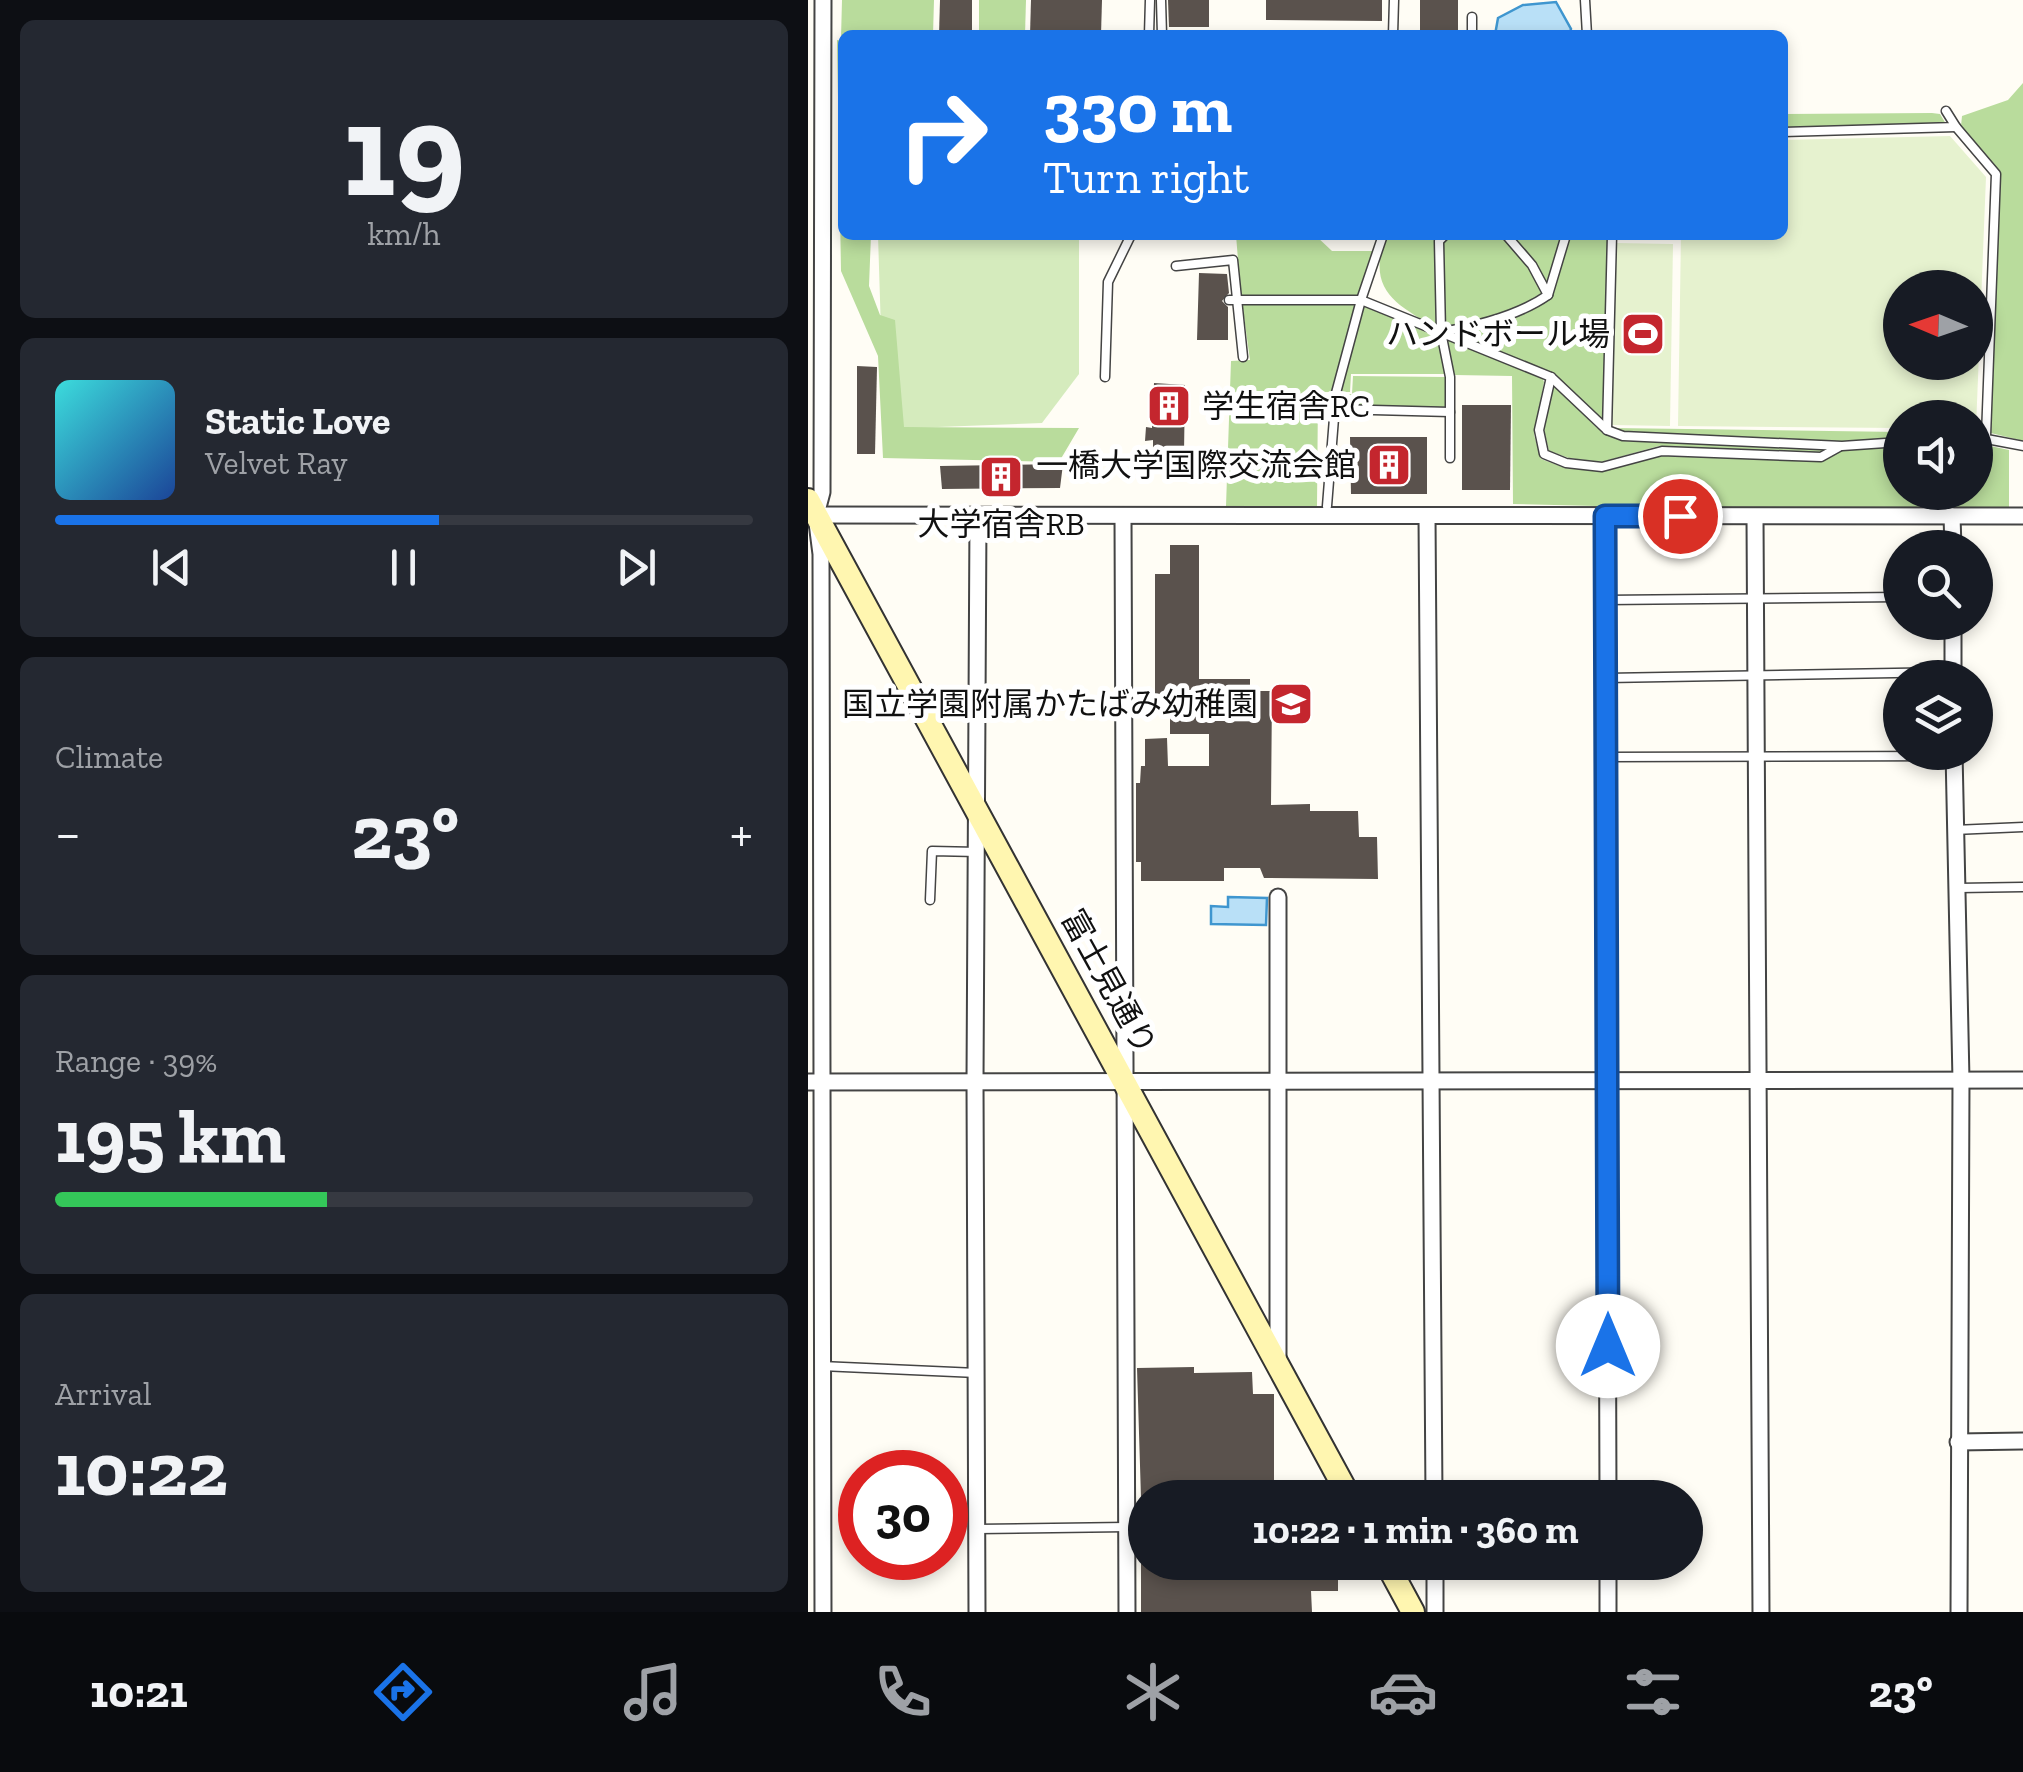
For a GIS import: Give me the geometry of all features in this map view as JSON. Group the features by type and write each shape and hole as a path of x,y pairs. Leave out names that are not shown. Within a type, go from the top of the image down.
{"street":[{"path":"823,0 822,492 811,510 821,554 814,1082 822,1366 823,1612"},
{"path":"811,510 978,516 2024,516"},
{"name":"富士見通り","path":"811,510 1340,1480"},
{"path":"978,516 978,1612"},
{"path":"1123,516 1128,1612"},
{"path":"1428,516 1434,1480"},
{"path":"1605,516 1608,1480"},
{"path":"1756,516 1761,1612"},
{"path":"1952,516 1952,530"},
{"path":"1954,770 1961,1080 1958,1612"},
{"path":"1278,897 1278,1364"},
{"path":"814,1082 2024,1080"},
{"path":"1958,1442 2024,1441"},
{"path":"1396,1580 1413,1612"},
{"path":"1434,1580 1435,1612"},
{"path":"1608,1580 1608,1612"}],"lane":[{"path":"1149,30 1150,0"},
{"path":"1162,0 1162,30"},
{"path":"1393,30 1394,0"},
{"path":"1586,0 1587,30"},
{"path":"1472,17 1472,30"},
{"path":"1946,111 1996,174 1983,400"},
{"path":"1788,132 1956,127"},
{"path":"1105,377 1108,282 1129,240"},
{"path":"1327,506 1336,392 1381,240"},
{"path":"1440,240 1441,332 1450,377 1450,458"},
{"path":"1510,240 1532,265 1548,295"},
{"path":"1441,332 1502,316 1548,295 1564,240"},
{"path":"1607,430 1612,240"},
{"path":"1176,266 1234,260 1233,300 1243,357"},
{"path":"1233,300 1361,300 1551,377 1607,430 1623,436 1842,446 1883,443"},
{"path":"1551,377 1539,430 1544,454 1566,463 1602,466 1662,451 1821,457 1842,446"},
{"path":"1335,409 1450,412"},
{"path":"1993,440 2024,446"},
{"path":"1606,600 1883,598"},
{"path":"1606,678 1883,675"},
{"path":"1606,757 1883,755"},
{"path":"1954,830 2024,827"},
{"path":"930,900 932,851 978,852"},
{"path":"1955,888 2024,887"},
{"path":"822,1366 978,1373"},
{"path":"978,1529 1127,1527"}],"green space":[{"path":"842,0 934,0 933,30 841,30"},
{"path":"979,0 1026,0 1025,30 979,30"},
{"path":"2023,83 2023,441 1993,434 2000,174 1961,126 1962,116 2008,100"},
{"path":"1932,113 1940,114 1946,124 1788,128 1788,114"},
{"path":"1950,136 1986,177 1982,270 1883,270 1883,380 1978,380 1977,400 1883,400 1883,428 1678,426 1681,240 1788,240 1788,140"},
{"path":"840,240 871,240 869,286 880,315 895,320 904,427 1079,428 1059,462 883,458 878,356 841,271"},
{"path":"878,240 1079,240 1079,374 1042,423 884,429"},
{"path":"1236,240 1320,240 1332,251 1375,251 1359,297 1241,297"},
{"path":"1385,240 1435,240 1438,329 1409,312 1388,293 1382,282"},
{"path":"1508,240 1529,266 1544,294 1509,312 1444,329 1441,241"},
{"path":"1513,240 1563,240 1548,290"},
{"path":"1567,240 1610,240 1605,424 1553,375 1448,333 1469,329 1550,296"},
{"name":"ハンドボール場","path":"1615,243 1673,244 1670,426 1612,425"},
{"path":"1242,302 1357,303 1332,392 1318,392 1317,506 1226,506 1231,361 1250,360"},
{"path":"1363,303 1436,333 1445,374 1351,374 1350,392 1339,392"},
{"path":"1446,342 1542,377 1534,435 1541,459 1565,468 1603,471 1663,454 1822,461 1844,449 1883,448 1883,510 1993,510 1993,447 2009,450 2009,516 1513,504 1512,376 1455,375"},
{"path":"1353,376 1445,377 1445,408 1338,407 1339,395 1352,394"},
{"path":"1553,385 1597,428 1621,441 1827,448 1819,453 1659,446 1601,462 1569,458 1549,451 1544,430"},
{"path":"1613,428 1883,432 1883,440 1843,442 1623,433"}],"water":[{"path":"1556,2 1571,30 1496,30 1498,18 1523,5"},
{"path":"1228,897 1267,898 1266,925 1211,924 1211,906 1228,907"}],"building":[{"path":"940,0 972,0 972,30 939,30"},
{"path":"1031,0 1102,0 1101,30 1030,30"},
{"path":"1168,0 1209,0 1209,27 1169,27"},
{"path":"1266,0 1382,0 1382,21 1266,20"},
{"path":"1420,0 1458,0 1458,30 1420,30"},
{"path":"1199,273 1227,274 1229,293 1222,301 1228,307 1228,340 1197,340"},
{"path":"857,366 877,367 875,454 857,454"},
{"name":"学生宿舎RC","path":"1154,383 1185,385 1184,453 1153,450 1153,440 1145,441 1146,427 1152,428"},
{"path":"1462,405 1511,405 1510,490 1462,490"},
{"name":"一橋大学国際交流会館","path":"1350,437 1427,437 1427,494 1351,494"},
{"name":"大学宿舎RB","path":"1063,464 1060,488 942,489 940,466"},
{"path":"1170,545 1199,545 1199,679 1250,679 1250,691 1272,691 1271,805 1310,804 1310,811 1358,811 1359,837 1377,837 1378,879 1264,878 1260,868 1224,868 1224,881 1141,881 1141,862 1136,862 1136,783 1140,783 1141,766 1145,766 1145,739 1167,738 1168,766 1209,766 1209,734 1170,734 1170,708 1155,709 1155,574 1170,574"},
{"path":"1194,1367 1194,1373 1252,1372 1253,1394 1274,1394 1274,1480 1140,1480 1137,1368"},
{"path":"1141,1580 1338,1580 1338,1591 1311,1591 1312,1612 1141,1612"}],"place":[{"name":"ハンドボール場","path":"1643,334"},
{"name":"学生宿舎RC","path":"1169,406"},
{"name":"一橋大学国際交流会館","path":"1389,465"},
{"name":"大学宿舎RB","path":"1001,477"},
{"name":"国立学園附属かたばみ幼稚園","path":"1291,704"}],"route":[{"path":"1608,1346 1605,516 1680,516"}]}
